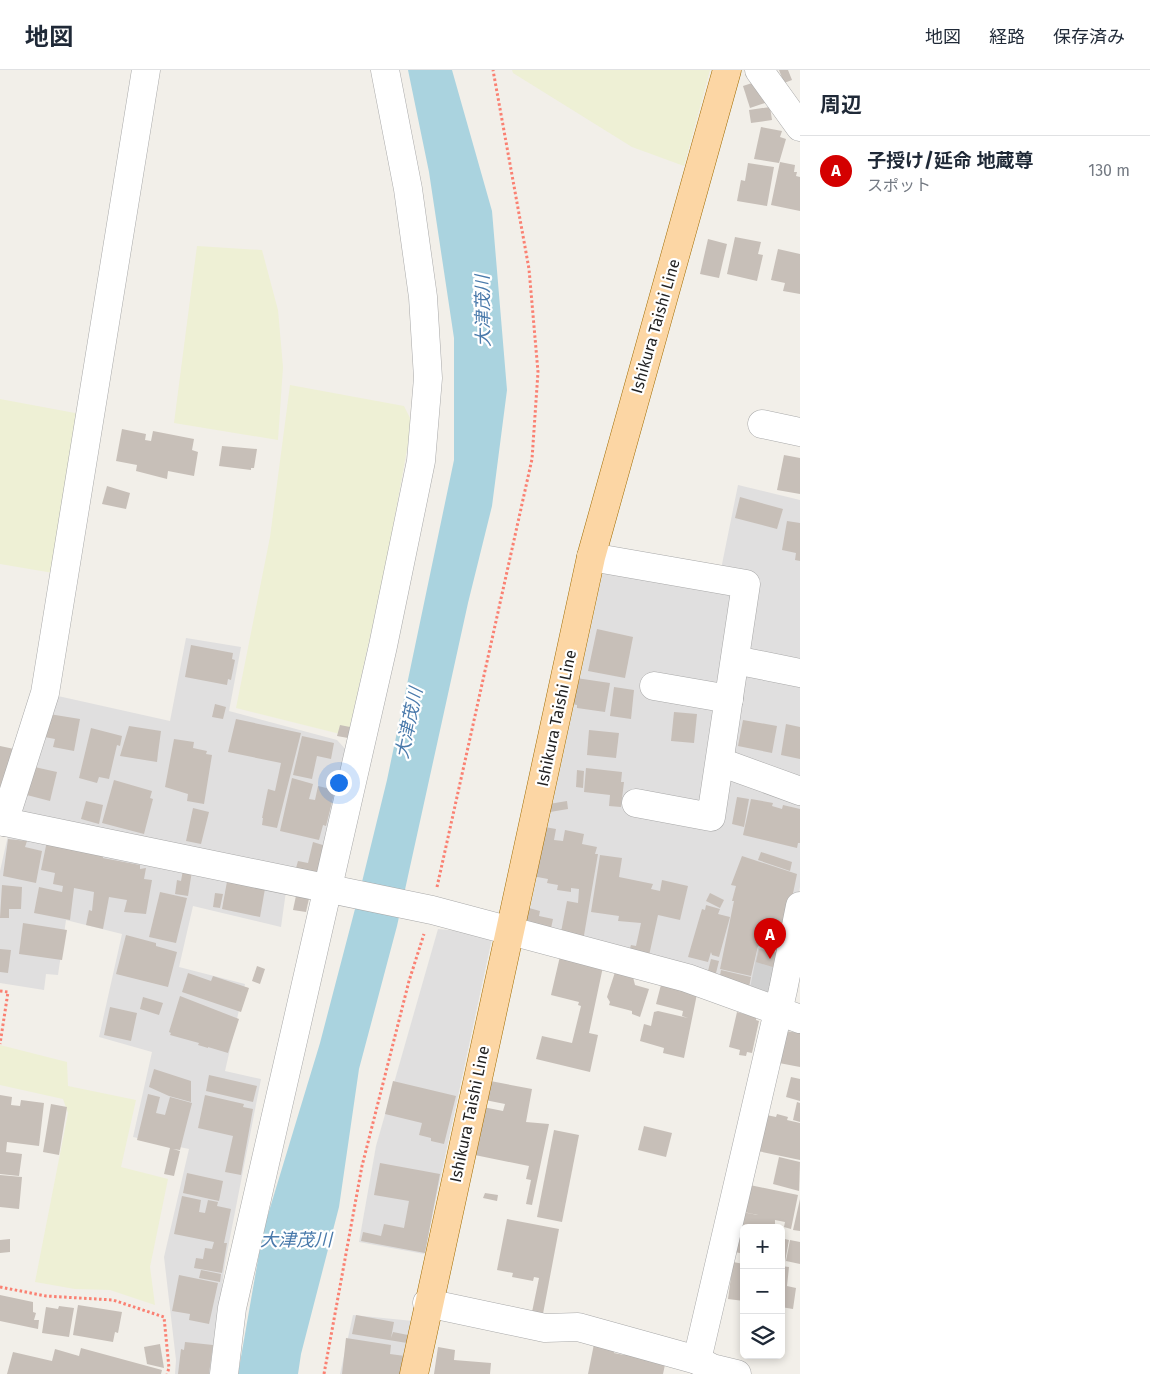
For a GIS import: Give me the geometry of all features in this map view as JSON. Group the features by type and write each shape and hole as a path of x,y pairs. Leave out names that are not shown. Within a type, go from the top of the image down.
{"main road":[{"name":"Ishikura Taishi Line","path":"414,1374 427,1303 591,558 727,70"}],"street":[{"path":"146,70 45,693 2,821 331,887 428,909 687,978 789,1015"},
{"path":"224,1374 232,1308 331,887 421,461 427,388 423,298 408,189 385,70"},
{"path":"759,70 800,127"},
{"path":"762,424 800,432"},
{"path":"591,558 746,584 711,817 636,803"},
{"path":"735,660 800,673"},
{"path":"654,686 729,699"},
{"path":"720,762 800,791"},
{"path":"427,1303 545,1328 578,1327 714,1369 789,1015 800,906"}],"path":[{"path":"324,1374 362,1166 428,909 532,459 538,372 528,269 493,70"},
{"path":"0,991 8,992 0,1044"},
{"path":"0,1287 46,1296 113,1300 164,1317 168,1374"}],"shaded area":[{"path":"738,485 800,500 800,887 779,998 527,922 603,571 717,589"},
{"path":"186,638 241,647 229,711 337,740 351,755 320,878 24,820 15,806 49,694 170,721"},
{"path":"9,831 287,884 281,927 193,906 179,967 245,984 225,1071 261,1079 225,1263 211,1374 175,1374 176,1360 164,1257 189,1149 133,1137 152,1052 99,1037 122,934 66,920 58,975 46,974 44,990 0,983 0,871"},
{"path":"438,929 493,934 424,1254 359,1242 376,1146"},
{"path":"758,948 781,953 773,993 750,988"},
{"path":"353,1315 413,1321 402,1374 340,1374"}],"green space":[{"path":"512,70 710,70 684,166 632,147 513,73"},
{"path":"197,246 262,250 278,310 283,367 278,440 174,423"},
{"path":"290,385 404,406 412,422 387,560 348,736 236,708 270,537"},
{"path":"0,399 75,413 89,428 65,575 0,564"},
{"path":"0,1045 67,1062 68,1086 136,1100 121,1167 168,1179 150,1267 155,1305 110,1290 75,1289 35,1282 68,1113 63,1099 0,1085"}],"water":[{"name":"大津茂川","path":"408,70 452,70 492,211 507,390 492,506 468,603 397,926 359,1069 339,1207 301,1354 298,1374 238,1374 263,1231 320,1043 361,886 387,780 454,460 454,338 429,172"}],"building":[{"path":"779,70 788,70 792,80 784,83"},
{"path":"761,80 768,102 750,108 743,86"},
{"path":"770,107 772,120 751,123 749,110"},
{"path":"761,127 782,131 780,137 786,139 779,163 754,159"},
{"path":"780,162 795,165 794,172 797,172 796,176 800,177 800,211 771,205"},
{"path":"748,163 774,167 767,206 737,201 741,180 745,181"},
{"path":"735,237 761,242 758,254 763,255 757,281 727,274"},
{"path":"708,239 727,244 719,278 700,274"},
{"path":"778,249 800,254 800,294 783,291 785,283 771,280"},
{"path":"122,429 146,434 145,440 151,441 153,431 194,439 192,450 198,452 194,476 168,471 167,479 136,471 137,465 116,461"},
{"path":"222,446 257,449 254,468 251,468 251,470 219,466"},
{"path":"784,455 800,458 800,494 777,490"},
{"path":"107,486 130,493 126,509 102,504"},
{"path":"740,497 783,509 777,529 735,518"},
{"path":"787,521 800,523 800,561 795,560 796,553 782,550"},
{"path":"597,629 633,637 625,678 588,671"},
{"path":"191,645 233,653 232,659 235,660 231,680 228,679 227,685 185,677"},
{"path":"576,678 610,683 605,712 577,708 577,705 572,704"},
{"path":"614,687 634,690 631,719 610,716"},
{"path":"215,704 226,707 223,719 212,717"},
{"path":"674,712 697,714 694,743 671,741"},
{"path":"43,713 80,719 74,751 53,747 55,739 39,736"},
{"path":"236,719 301,733 277,828 262,825 262,818 268,789 275,791 281,763 228,752"},
{"path":"743,720 777,726 772,753 738,746"},
{"path":"786,724 800,727 800,759 781,755"},
{"path":"340,725 350,727 348,738 337,736"},
{"path":"129,726 161,731 157,762 120,756"},
{"path":"91,728 122,736 120,746 117,745 109,779 99,777 97,783 79,778"},
{"path":"589,730 619,733 616,758 587,755"},
{"path":"302,736 334,743 331,759 317,756 312,779 293,775"},
{"path":"174,739 194,742 193,748 207,751 206,754 212,755 204,804 187,801 188,794 165,787"},
{"path":"0,746 19,750 0,805"},
{"path":"30,766 57,772 50,801 23,794"},
{"path":"586,768 622,772 621,782 624,782 621,807 609,806 610,795 584,792"},
{"path":"577,770 584,771 583,788 576,787"},
{"path":"292,778 313,784 309,799 315,800 318,786 335,790 326,826 323,825 319,840 280,831"},
{"path":"114,780 152,791 150,798 153,799 144,834 102,823"},
{"path":"737,797 749,799 744,827 732,824"},
{"path":"751,799 773,803 772,806 782,809 783,805 800,809 800,843 798,843 797,848 743,835"},
{"path":"86,801 103,805 99,824 81,819"},
{"path":"567,801 568,809 550,812 549,804"},
{"path":"193,808 209,812 201,844 186,841"},
{"path":"539,826 556,829 554,840 563,841 565,830 584,834 582,844 597,847 595,854 598,854 583,941 578,940 579,935 561,932 567,901 578,903 579,889 571,888 571,892 557,890 558,885 547,883 548,879 532,876"},
{"path":"8,839 27,841 25,847 42,851 36,883 3,876"},
{"path":"47,841 103,855 103,858 140,865 140,869 146,868 144,879 152,880 146,914 124,912 127,900 109,897 103,929 86,925 89,910 92,911 94,892 74,888 70,920 34,913 39,887 62,892 63,886 53,884 55,873 41,870"},
{"path":"313,842 326,846 320,874 296,868 298,861 308,863"},
{"path":"761,852 792,862 790,871 758,860"},
{"path":"600,855 622,858 619,877 653,884 651,889 660,891 662,880 688,886 680,920 658,915 648,960 628,955 631,945 636,946 641,923 618,921 619,916 591,912"},
{"path":"742,856 797,874 781,951 758,946 751,976 720,969 736,886 731,885"},
{"path":"183,870 192,871 188,896 175,894 177,880 181,881"},
{"path":"228,876 266,883 260,917 222,909"},
{"path":"2,885 22,887 21,909 9,909 9,918 0,918"},
{"path":"297,891 310,894 306,912 293,910"},
{"path":"160,892 187,898 176,943 149,937"},
{"path":"215,893 223,894 220,908 213,907"},
{"path":"710,893 724,900 720,908 706,901"},
{"path":"706,905 720,909 718,914 730,917 719,957 712,955 711,952 708,962 688,957 702,909 705,910"},
{"path":"529,908 540,911 539,916 553,919 550,933 525,927"},
{"path":"23,923 67,930 62,960 19,954"},
{"path":"126,935 156,943 156,946 177,952 168,987 116,974"},
{"path":"0,949 11,950 8,973 0,972"},
{"path":"759,949 779,953 776,968 756,962"},
{"path":"561,952 604,962 589,1033 598,1035 590,1072 536,1059 542,1036 572,1043 581,1006 578,1005 579,1002 551,995"},
{"path":"711,959 719,961 715,977 707,975"},
{"path":"257,966 265,969 260,984 252,981"},
{"path":"616,969 633,977 635,985 649,989 640,1017 632,1014 632,1011 609,1005 610,1002 607,997"},
{"path":"721,970 751,977 749,987 719,981"},
{"path":"188,973 211,981 213,976 249,988 241,1012 182,992"},
{"path":"662,981 698,989 684,1058 663,1053 664,1048 640,1041 644,1024 651,1026 654,1012 658,1011 688,1018 682,1016 683,1011 656,1004"},
{"path":"180,996 239,1019 228,1053 170,1035 171,1033 169,1032"},
{"path":"143,997 163,1003 159,1015 140,1009"},
{"path":"110,1007 137,1013 131,1041 104,1035"},
{"path":"737,1012 756,1017 756,1020 759,1021 752,1053 747,1052 746,1056 739,1055 740,1050 729,1047"},
{"path":"785,1031 800,1033 800,1067 779,1063"},
{"path":"154,1069 191,1081 191,1102 169,1096 149,1087"},
{"path":"209,1075 257,1086 253,1102 206,1091"},
{"path":"791,1077 800,1079 800,1101 786,1097"},
{"path":"480,1079 532,1089 526,1122 549,1124 532,1205 526,1204 531,1180 526,1179 529,1166 465,1153","holes":["485,1100 505,1104 503,1111 483,1107"]},
{"path":"393,1081 456,1096 444,1144 431,1141 431,1138 419,1135 422,1123 385,1114"},
{"path":"148,1094 160,1097 156,1113 165,1115 170,1097 192,1103 180,1150 173,1149 180,1151 174,1176 164,1174 170,1148 137,1140"},
{"path":"0,1095 12,1097 11,1105 20,1106 21,1100 44,1103 39,1146 7,1142 6,1152 22,1154 19,1176 0,1174"},
{"path":"205,1095 244,1104 243,1107 253,1109 241,1175 225,1172 233,1136 198,1128"},
{"path":"797,1102 800,1103 800,1122 793,1120"},
{"path":"51,1104 67,1107 59,1155 43,1152"},
{"path":"762,1114 776,1117 777,1114 788,1117 787,1120 800,1123 800,1160 753,1150"},
{"path":"644,1126 672,1133 666,1157 638,1150"},
{"path":"554,1130 579,1135 562,1222 537,1217"},
{"path":"779,1157 800,1162 799,1191 773,1184"},
{"path":"380,1163 440,1174 425,1253 361,1241 363,1232 381,1236 384,1224 404,1228 409,1201 374,1195"},
{"path":"187,1173 223,1181 219,1201 183,1193"},
{"path":"0,1175 22,1177 19,1209 0,1207"},
{"path":"745,1184 798,1195 791,1229 785,1227 785,1222 775,1220 775,1224 740,1224 742,1212 758,1215 739,1211"},
{"path":"485,1193 498,1195 497,1201 483,1198"},
{"path":"182,1196 201,1200 199,1212 205,1213 208,1200 218,1202 217,1206 231,1209 224,1243 227,1243 222,1273 194,1268 196,1258 203,1259 205,1248 212,1249 214,1242 174,1234"},
{"path":"800,1199 800,1231 793,1230"},
{"path":"507,1219 559,1229 542,1319 531,1317 539,1278 534,1277 533,1281 512,1277 513,1273 497,1270"},
{"path":"739,1230 740,1230 740,1253 735,1252"},
{"path":"10,1239 10,1252 0,1253 0,1240"},
{"path":"785,1239 789,1240 785,1262"},
{"path":"790,1240 800,1242 800,1264 786,1261"},
{"path":"733,1262 740,1263 740,1300 728,1299"},
{"path":"785,1266 789,1267 787,1286 796,1288 793,1309 785,1308"},
{"path":"201,1270 221,1274 220,1282 199,1278"},
{"path":"179,1275 218,1283 209,1324 189,1320 190,1314 172,1311"},
{"path":"0,1295 33,1302 33,1312 36,1313 34,1320 39,1320 38,1329 0,1321"},
{"path":"78,1305 122,1312 118,1333 115,1332 113,1342 73,1335"},
{"path":"59,1306 74,1308 69,1337 42,1333 46,1307 58,1309"},
{"path":"356,1315 394,1322 391,1338 393,1332 408,1335 407,1343 352,1334"},
{"path":"346,1338 391,1345 390,1354 405,1356 402,1374 342,1374"},
{"path":"185,1342 213,1345 209,1374 178,1374 181,1349 184,1350"},
{"path":"160,1344 164,1368 147,1364 144,1347"},
{"path":"594,1344 615,1349 614,1353 624,1355 625,1351 666,1360 663,1374 588,1374"},
{"path":"438,1347 455,1350 454,1360 491,1363 490,1374 434,1374"},
{"path":"81,1348 162,1370 161,1374 7,1374 13,1352 52,1361 55,1349 79,1356"}],"place":[{"name":"子授け/延命 地蔵尊","path":"770,959"}]}
